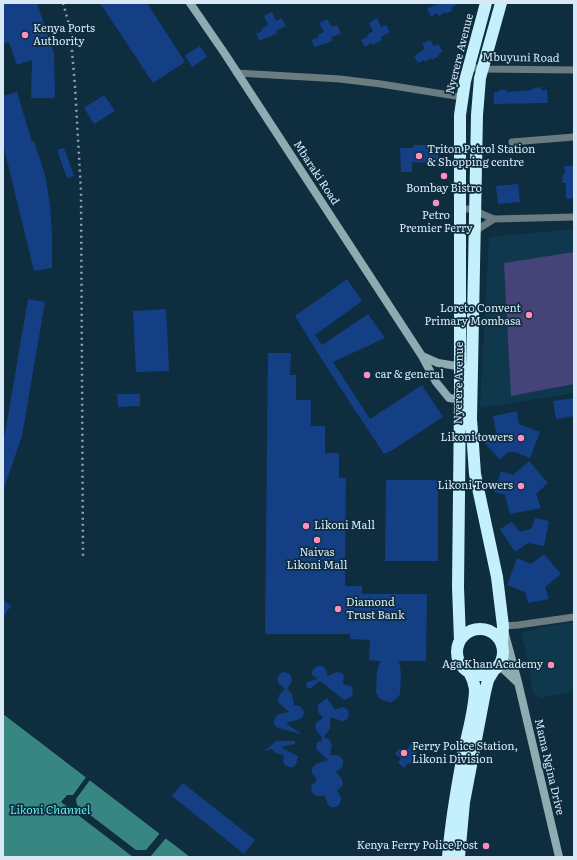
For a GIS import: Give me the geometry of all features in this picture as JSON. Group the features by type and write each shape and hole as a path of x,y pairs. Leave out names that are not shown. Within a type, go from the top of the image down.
{"highway":[{"name":"Nyerere Avenue","path":"460,640 458,587 466,367 460,230 460,115 468,67 486,3"},
{"name":"Nyerere Avenue","path":"466,367 475,231 476,115 483,69 501,3"},
{"path":"460,115 476,115"},
{"name":"Nyerere Avenue","path":"466,400 473,445 475,474 497,577 503,626 502,644"},
{"path":"459,857 464,802 485,692 488,680 502,658 503,651 502,644 493,632 486,629 478,629 471,630 465,634 460,640 457,650 458,659 463,667 469,672 482,674 488,673 496,667"},
{"path":"448,857 454,799 475,689 469,672"}],"main road":[{"name":"Mbaraki Road","path":"190,3 422,356 436,382 449,398 466,400"},
{"path":"422,356 438,363 466,367"},
{"name":"Mama Ngina Drive","path":"503,626 518,682 559,857"},
{"path":"496,667 518,682"}],"street":[{"name":"Mbuyuni Road","path":"468,67 483,69 574,70"},
{"path":"237,73 340,79 462,97"},
{"path":"512,142 574,137"},
{"path":"460,209 475,209 494,219 574,217"},
{"path":"460,230 475,231 494,219"},
{"path":"503,626 574,617"}],"shaded area":[{"name":"Loreto Convent Primary Mombasa","path":"574,229 574,393 480,408 489,237"},
{"path":"574,252 574,384 511,396 504,263"},
{"name":"Aga Khan Academy","path":"574,622 574,691 541,698 533,694 526,651 521,633 543,627"}],"water":[{"name":"Likoni Channel","path":"3,714 190,857 3,857"}],"pier":[{"path":"86,777 90,780 76,799 77,805 136,850 146,850 160,833 166,838 150,857 133,857 61,802 67,795 73,795"}],"building":[{"name":"Kenya Ports Authority","path":"3,3 37,3 54,53 55,98 31,98 32,60 17,65 9,42 3,44"},
{"path":"100,3 147,3 185,62 153,83"},
{"path":"439,3 460,3 451,8 453,10 446,14 445,12 439,16 437,13 431,17 427,9"},
{"path":"272,12 276,21 281,18 286,26 276,31 277,33 260,41 256,34 268,25 264,16"},
{"path":"377,18 381,27 386,25 390,32 381,37 382,40 365,47 361,40 373,31 369,23"},
{"path":"327,19 332,27 337,25 341,33 331,38 333,40 315,47 311,40 319,37 318,35 324,32 319,23"},
{"path":"430,40 434,46 438,44 443,52 438,54 439,56 432,60 431,58 425,62 424,60 418,63 414,56 425,49 422,44"},
{"path":"200,46 207,57 192,67 185,55"},
{"path":"541,87 541,90 547,90 548,103 494,104 494,92 499,92 499,90 506,90 507,92 532,90 533,88"},
{"path":"17,92 32,142 34,141 45,175 50,204 52,268 34,271 3,144 3,96"},
{"path":"104,95 115,111 94,124 84,108"},
{"name":"Triton Petrol Station & Shopping centre","path":"413,145 429,145 429,149 438,149 438,163 412,162 412,172 401,172 400,148 413,148"},
{"path":"64,148 74,176 67,178 57,150"},
{"path":"564,166 574,166 574,198 566,199 566,183 562,183 563,174 565,174"},
{"path":"518,184 520,202 498,204 496,186"},
{"path":"347,279 362,301 315,335 322,345 368,314 385,338 333,362 370,419 422,385 443,417 384,454 295,316"},
{"path":"28,299 45,302 22,436 3,488 3,438"},
{"path":"166,309 169,371 136,372 133,311"},
{"name":"Likoni Mall","path":"268,353 291,353 290,375 296,375 296,400 311,400 311,426 325,426 325,453 339,453 339,478 346,478 345,586 362,586 362,594 427,594 426,661 399,661 401,673 400,694 392,702 380,699 376,693 377,672 380,661 369,660 370,640 350,639 350,634 265,634"},
{"path":"117,394 140,394 140,406 118,407"},
{"path":"574,398 574,416 556,419 553,401"},
{"name":"Likoni towers","path":"517,411 519,424 540,432 530,458 515,452 508,452 500,460 485,443 496,432 493,416"},
{"name":"Likoni Towers","path":"529,461 548,483 536,494 541,508 510,514 505,495 494,492 501,471 513,475"},
{"path":"386,480 438,480 438,561 385,561"},
{"name":"Likoni Towers","path":"535,518 549,521 544,546 528,543 515,552 500,529 512,522 520,532 531,529"},
{"path":"544,554 561,574 545,587 549,599 528,603 525,592 507,585 517,558 531,564"},
{"path":"3,600 11,606 3,617"},
{"path":"318,666 325,668 328,676 337,672 342,673 344,676 343,684 351,686 353,690 351,697 344,700 320,681 311,688 307,688 307,682 318,679 311,674 314,668"},
{"path":"283,672 290,674 292,678 287,689 292,694 294,705 300,706 304,711 303,716 300,719 286,723 300,734 276,727 274,723 276,716 289,712 279,703 278,700 279,695 285,689 277,680 279,675"},
{"path":"327,698 335,710 342,707 347,709 349,713 348,718 344,721 330,717 330,729 324,737 330,740 332,745 330,755 338,755 343,760 342,768 336,772 342,779 343,784 341,788 337,790 341,798 339,805 335,807 328,805 325,796 316,796 311,790 312,785 317,780 312,773 312,768 316,764 328,760 316,749 317,742 321,742 322,737 317,732 315,727 317,722 323,718 318,712 318,705"},
{"path":"295,741 295,744 281,747 299,757 297,758 296,764 293,767 285,765 283,761 284,755 275,753 272,749 264,751 274,742"},
{"path":"413,741 419,746 415,750 417,752 412,758 414,759 410,764 408,763 404,768 398,763 401,758 395,754 400,748 405,752"},
{"path":"183,783 255,840 244,854 172,796"}],"railway":[{"path":"63,3 70,28 81,191 83,558"}],"place":[{"name":"Kenya Ports Authority","path":"25,35"},
{"name":"Triton Petrol Station & Shopping centre","path":"419,156"},
{"name":"Bombay Bistro","path":"444,176"},
{"name":"Petro Premier Ferry","path":"436,203"},
{"name":"Loreto Convent Primary Mombasa","path":"529,315"},
{"name":"car & general","path":"367,375"},
{"name":"Likoni towers","path":"521,438"},
{"name":"Likoni Towers","path":"521,486"},
{"name":"Likoni Mall","path":"306,526"},
{"name":"Naivas Likoni Mall","path":"317,540"},
{"name":"Diamond Trust Bank","path":"338,609"},
{"name":"Aga Khan Academy","path":"551,665"},
{"name":"Ferry Police Station, Likoni Division","path":"404,753"},
{"name":"Kenya Ferry Police Post","path":"486,846"}]}
